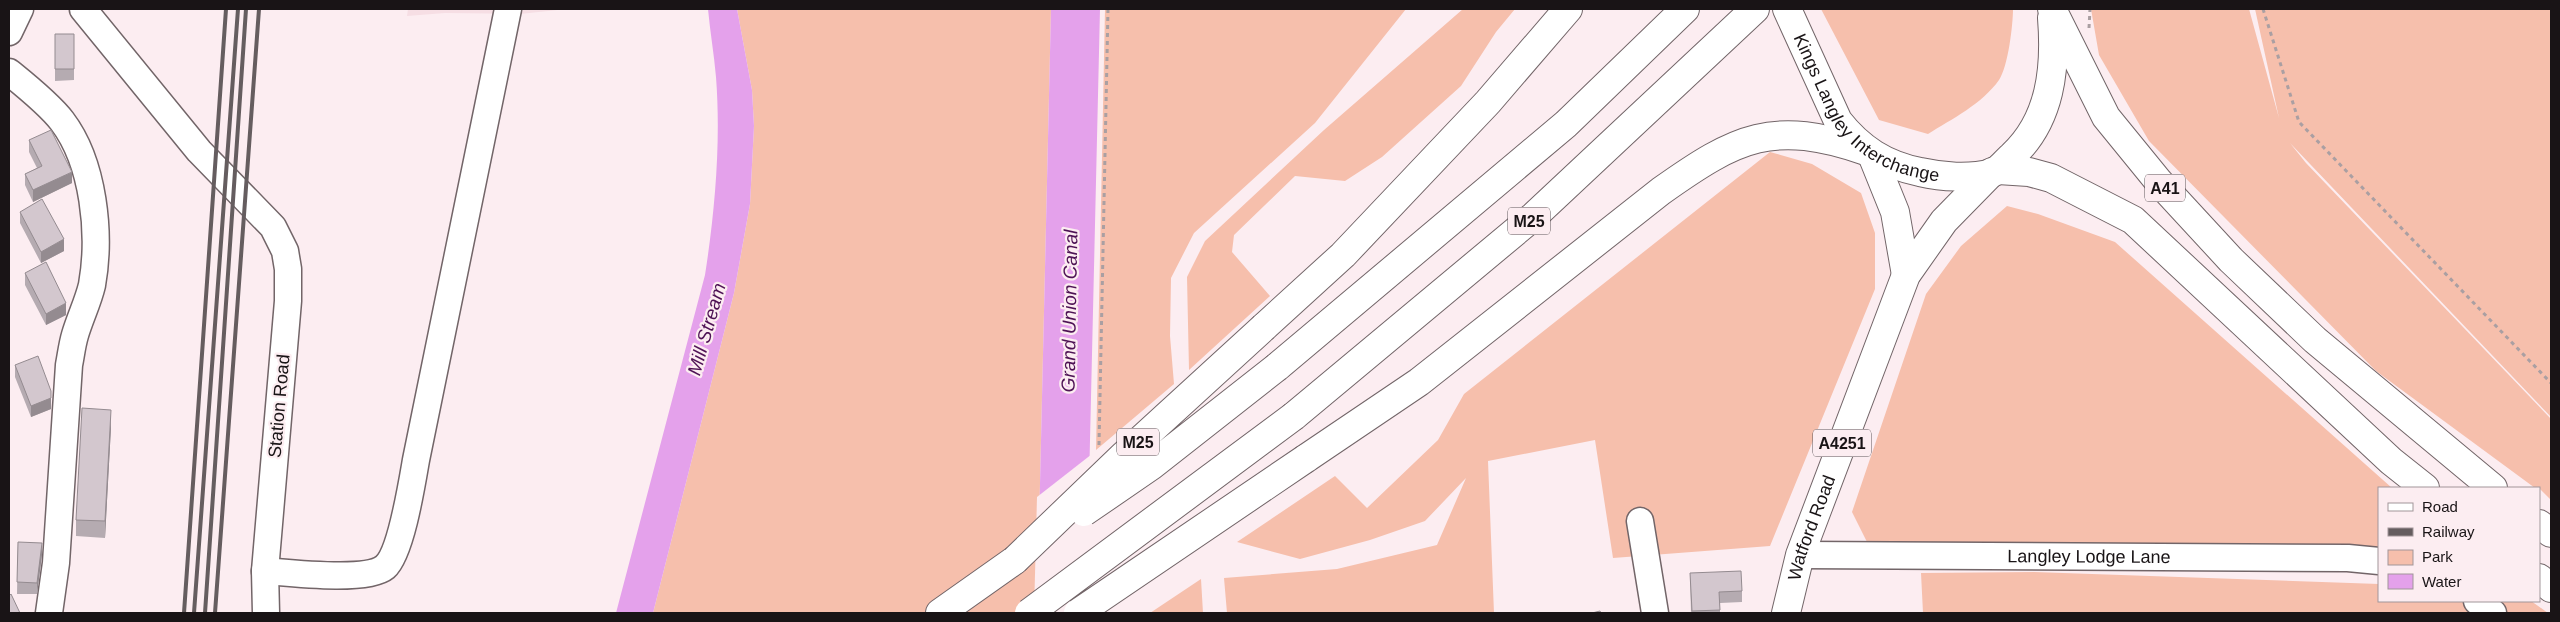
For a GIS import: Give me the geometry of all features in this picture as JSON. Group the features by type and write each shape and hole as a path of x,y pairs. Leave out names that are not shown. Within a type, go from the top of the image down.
{"main road":[{"name":"M25","path":"1015,560 1123,456 1343,255 1488,102 1568,9"},
{"name":"M25","path":"940,613 1151,466 1277,367 1566,124 1685,9"},
{"name":"Kings Langley Interchange","path":"1787,9 1838,121 1869,153 1905,169 1933,176 1964,176 1995,171"},
{"path":"1995,171 2016,153 2034,130 2045,105 2052,71 2054,44 2051,9"},
{"name":"A41","path":"2051,9 2106,117 2165,189 2231,260 2315,340 2492,487"},
{"name":"M25","path":"1029,613 1294,416 1534,216 1753,10"},
{"path":"1078,613 1419,382 1661,192 1700,164 1734,145 1764,136 1794,134 1838,142 1869,153 1895,212 1906,275"},
{"name":"A41","path":"1995,171 2029,172 2051,178 2133,220 2391,461 2424,487"},
{"name":"Watford Road","path":"1786,613 1800,555 1906,275 1944,221 1995,171"},
{"path":"2540,525 2551,533"},
{"path":"2540,579 2551,588"}],"street":[{"path":"9,32 20,9"},
{"name":"Station Road","path":"83,9 199,151 273,227 285,251 288,269 286,320 265,571 266,613"},
{"path":"265,571 348,575 383,569 391,561 408,502 466,208 508,9"},
{"path":"9,72 61,120 78,146 86,172 94,216 96,254 91,288 74,337 69,365 56,563 49,613"},
{"path":"1640,521 1656,613"},
{"name":"Langley Lodge Lane","path":"1800,555 2348,558 2378,561"},
{"path":"2478,602 2493,613"}],"path":[{"path":"1098,450 1108,9"},
{"path":"2263,9 2299,122 2551,383"}],"shaded area":[{"path":"408,9 567,9 520,14 445,13 407,16"}],"green space":[{"path":"737,9 1051,9 1037,613 653,613 734,293 750,204 754,126 752,90"},
{"path":"1105,9 1406,9 1315,123 1194,233 1171,278 1170,336 1174,384 1096,450"},
{"path":"1463,9 1515,9 1496,32 1461,86 1382,157 1345,181 1295,176 1234,235 1232,252 1270,296 1189,370 1187,277 1205,241 1324,130"},
{"path":"1821,9 2013,9 2011,35 2005,66 1999,80 1992,89 1975,104 1928,134 1879,120"},
{"path":"2091,9 2249,9 2279,118 2255,9 2551,9 2551,417 2290,143 2306,163 2551,419 2551,500 2540,487 2534,487 2376,371 2149,141 2099,55"},
{"path":"1770,152 1812,164 1861,193 1875,233 1875,289 1770,546 1613,558 1595,440 1488,461 1494,613 1227,613 1224,578 1337,569 1437,545 1466,478 1425,521 1370,540 1300,559 1237,542 1335,476 1367,508 1438,440 1464,394"},
{"path":"2007,206 2038,214 2115,242 2391,487 2378,487 2378,547 1868,544 1852,512 1926,294 1961,246"},
{"path":"2034,572 2378,584 2378,602 2532,602 2548,613 1923,613 1921,573"},
{"path":"1201,579 1203,613 1150,613"}],"water":[{"name":"Mill Stream","path":"708,9 737,9 752,90 754,126 750,204 734,293 653,613 616,613 705,275 712,226 718,126 716,77"},
{"name":"Grand Union Canal","path":"1051,9 1100,9 1086,613 1037,613"}],"pier":[{"path":"1092,454 1088,613 1034,613 1037,497"}],"building":[{"path":"55,34 74,34 74,69 55,69"},
{"path":"51,130 72,172 33,190 25,174 42,166 29,140"},
{"path":"42,199 64,239 41,252 20,212"},
{"path":"46,262 66,303 46,314 25,273"},
{"path":"38,356 51,391 51,398 31,406 15,365"},
{"path":"82,408 111,410 105,521 76,520"},
{"path":"18,542 42,543 37,583 17,582"},
{"path":"1741,571 1742,591 1719,592 1720,610 1692,611 1690,573"},
{"path":"11,594 20,613 9,613 9,596"}],"railway":[{"path":"184,613 226,9"},
{"path":"194,613 238,9"},
{"path":"205,613 246,9"},
{"path":"215,613 259,9"}]}
